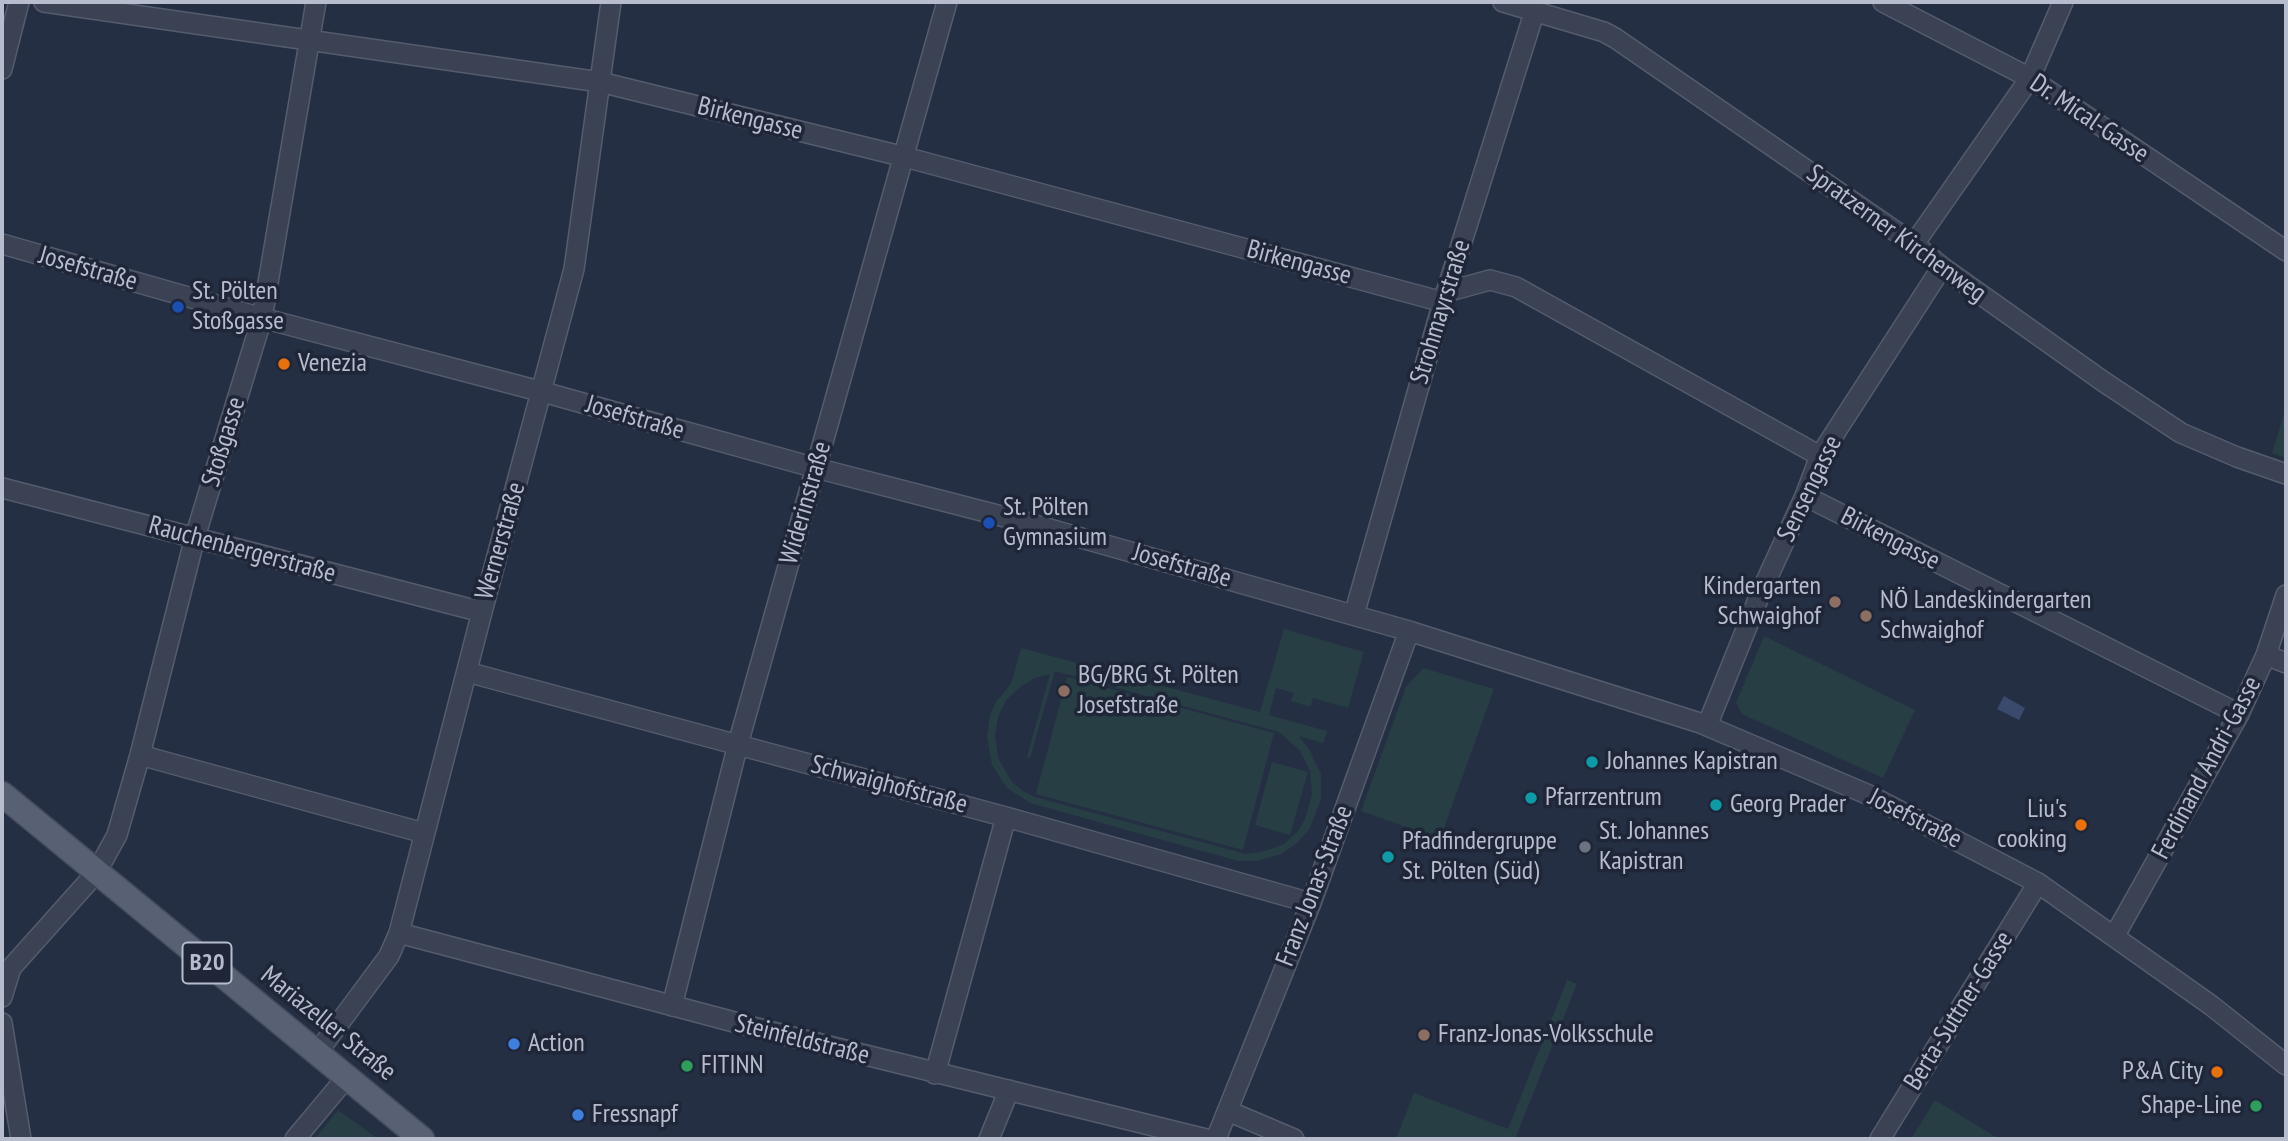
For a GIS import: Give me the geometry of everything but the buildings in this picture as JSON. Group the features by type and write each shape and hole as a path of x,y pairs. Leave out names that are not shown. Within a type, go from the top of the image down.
{"main road":[{"name":"Mariazeller Straße","path":"2,794 422,1139"}],"street":[{"path":"2,69 6,36 19,2"},
{"name":"Birkengasse","path":"44,2 600,82 1444,297"},
{"name":"Stoßgasse","path":"6,965 96,873 117,835 195,537 262,318 316,2"},
{"name":"Wernerstraße","path":"317,1053 389,956 399,933 574,269 611,2"},
{"name":"Widerinstraße","path":"672,1006 738,744 947,2"},
{"name":"Spratzerner Kirchenweg","path":"1506,2 1615,38 1914,244 1942,267 2104,382 2181,433 2286,474"},
{"name":"Dr. Mical-Gasse","path":"1883,2 2029,78 2286,251"},
{"path":"1914,244 2029,78 2063,2"},
{"name":"Strohmayrstraße","path":"1354,615 1444,297 1535,10"},
{"name":"Josefstraße","path":"2,244 262,318 816,468 993,513 1354,615 1707,726 1869,795 2038,883 2212,1006 2286,1065"},
{"name":"Sensengasse","path":"1707,726 1820,456 1942,267"},
{"path":"1444,297 1490,280 1516,287 1820,456"},
{"name":"Rauchenbergerstraße","path":"2,488 482,612"},
{"name":"Birkengasse","path":"1805,496 2239,714"},
{"name":"Ferdinand Andri-Gasse","path":"2115,935 2239,714 2266,655 2286,595"},
{"name":"Franz Jonas-Straße","path":"1216,1139 1311,903 1409,632"},
{"path":"2266,655 2286,663"},
{"name":"Schwaighofstraße","path":"467,672 1006,817 1311,903"},
{"path":"140,755 424,834"},
{"path":"935,1074 1006,817"},
{"name":"Berta-Suttner-Gasse","path":"1880,1139 2038,883"},
{"name":"Steinfeldstraße","path":"399,933 935,1074 1206,1139"},
{"path":"2,997 6,965"},
{"path":"2,1023 21,1139"},
{"path":"295,1139 346,1078"},
{"path":"989,1139 1009,1090"},
{"path":"1227,1111 1294,1139"}],"green space":[{"path":"2286,408 2286,458 2272,453"},
{"path":"1284,629 1364,652 1348,708 1313,698 1310,707 1291,701 1294,693 1276,688 1269,715 1327,731 1323,743 1299,736 1321,774 1321,799 1310,828 1298,842 1282,854 1256,861 1238,861 1030,803 1007,788 992,765 987,737 990,716 996,702 1011,684 1021,648 1260,712","holes":["1055,671 1279,732 1300,751 1310,771 1312,795 1299,830 1284,844 1246,854 1035,797 1012,782 998,758 995,735 998,717 1006,700 1035,678 1050,674 1027,757 1030,758"]},
{"path":"1764,636 1915,710 1883,778 1742,714 1736,703"},
{"path":"1423,668 1494,689 1440,839 1361,811 1406,687"},
{"path":"1067,677 1274,733 1243,850 1036,794"},
{"path":"1272,762 1308,772 1290,835 1255,825"},
{"path":"1567,980 1577,984 1515,1139 1396,1139 1414,1093 1508,1129"},
{"path":"1935,1100 1999,1139 1911,1139"},
{"path":"338,1110 378,1139 315,1139"}],"water":[{"path":"2004,696 2025,708 2019,720 1997,709"}],"place":[{"name":"St. Pölten Stoßgasse","path":"178,307"},
{"name":"Venezia","path":"284,364"},
{"name":"St. Pölten Gymnasium","path":"989,523"},
{"name":"Kindergarten Schwaighof","path":"1835,602"},
{"name":"NÖ Landeskindergarten Schwaighof","path":"1866,616"},
{"name":"BG/BRG St. Pölten Josefstraße","path":"1064,691"},
{"name":"Johannes Kapistran","path":"1592,762"},
{"name":"Pfarrzentrum","path":"1531,798"},
{"name":"Georg Prader","path":"1716,805"},
{"name":"Liu's cooking","path":"2081,825"},
{"name":"St. Johannes Kapistran","path":"1585,847"},
{"name":"Pfadfindergruppe St. Pölten (Süd)","path":"1388,857"},
{"name":"Franz-Jonas-Volksschule","path":"1424,1035"},
{"name":"Action","path":"514,1044"},
{"name":"FITINN","path":"687,1066"},
{"name":"P&A City","path":"2217,1072"},
{"name":"Shape-Line","path":"2256,1106"},
{"name":"Fressnapf","path":"578,1115"}]}
